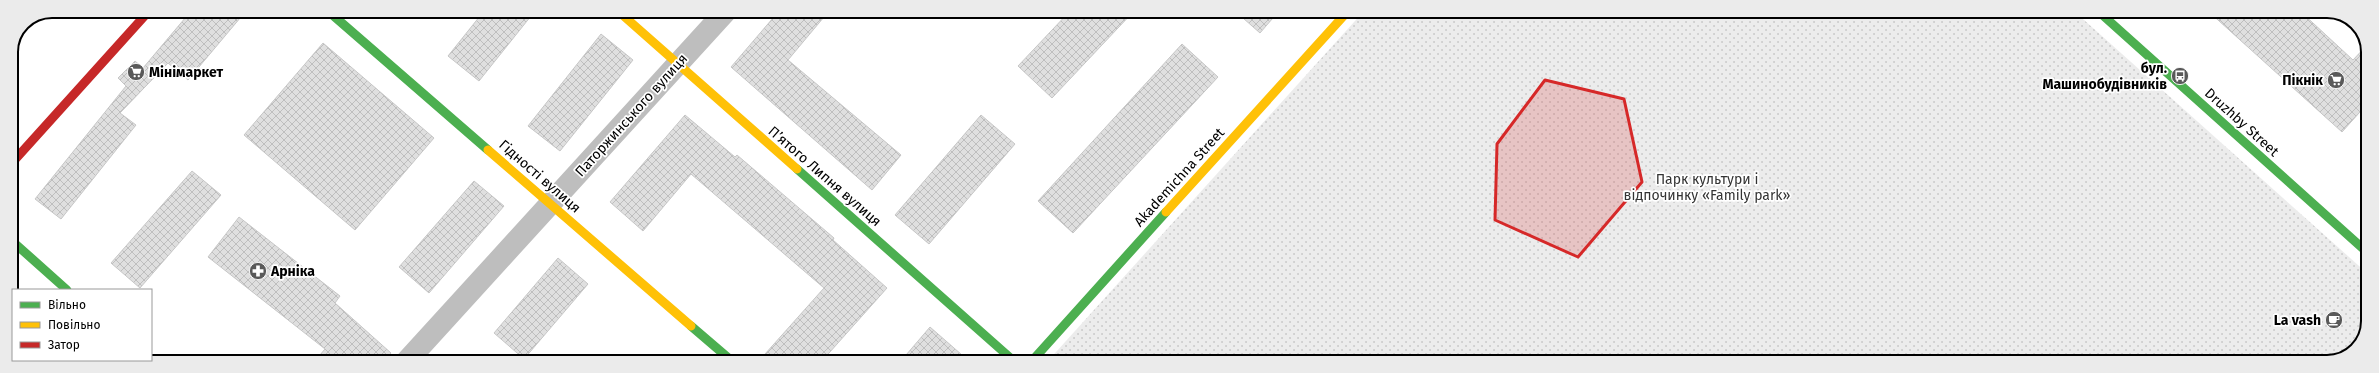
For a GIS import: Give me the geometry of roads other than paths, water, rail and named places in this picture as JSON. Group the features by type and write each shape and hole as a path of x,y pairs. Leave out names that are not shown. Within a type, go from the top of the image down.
{"street":[{"path":"18,156 143,18"},
{"name":"Гідності вулиця","path":"336,18 725,355"},
{"name":"П’ятого Липня вулиця","path":"626,18 677,65 1007,355"},
{"name":"Паторжинського вулиця","path":"412,355 720,18"},
{"name":"Akademichna Street","path":"1037,355 1342,18"},
{"name":"Druzhby Street","path":"2106,18 2361,247"},
{"path":"18,246 66,289"}],"place":[{"name":"Мінімаркет","path":"136,72"},
{"name":"бул. Машинобудівників","path":"2180,76"},
{"name":"Пікнік","path":"2336,80"},
{"name":"Арніка","path":"258,271"},
{"name":"La vash","path":"2334,320"}],"park label":[{"name":"Парк культури і відпочинку «Family park»","path":"1707,188"}]}
